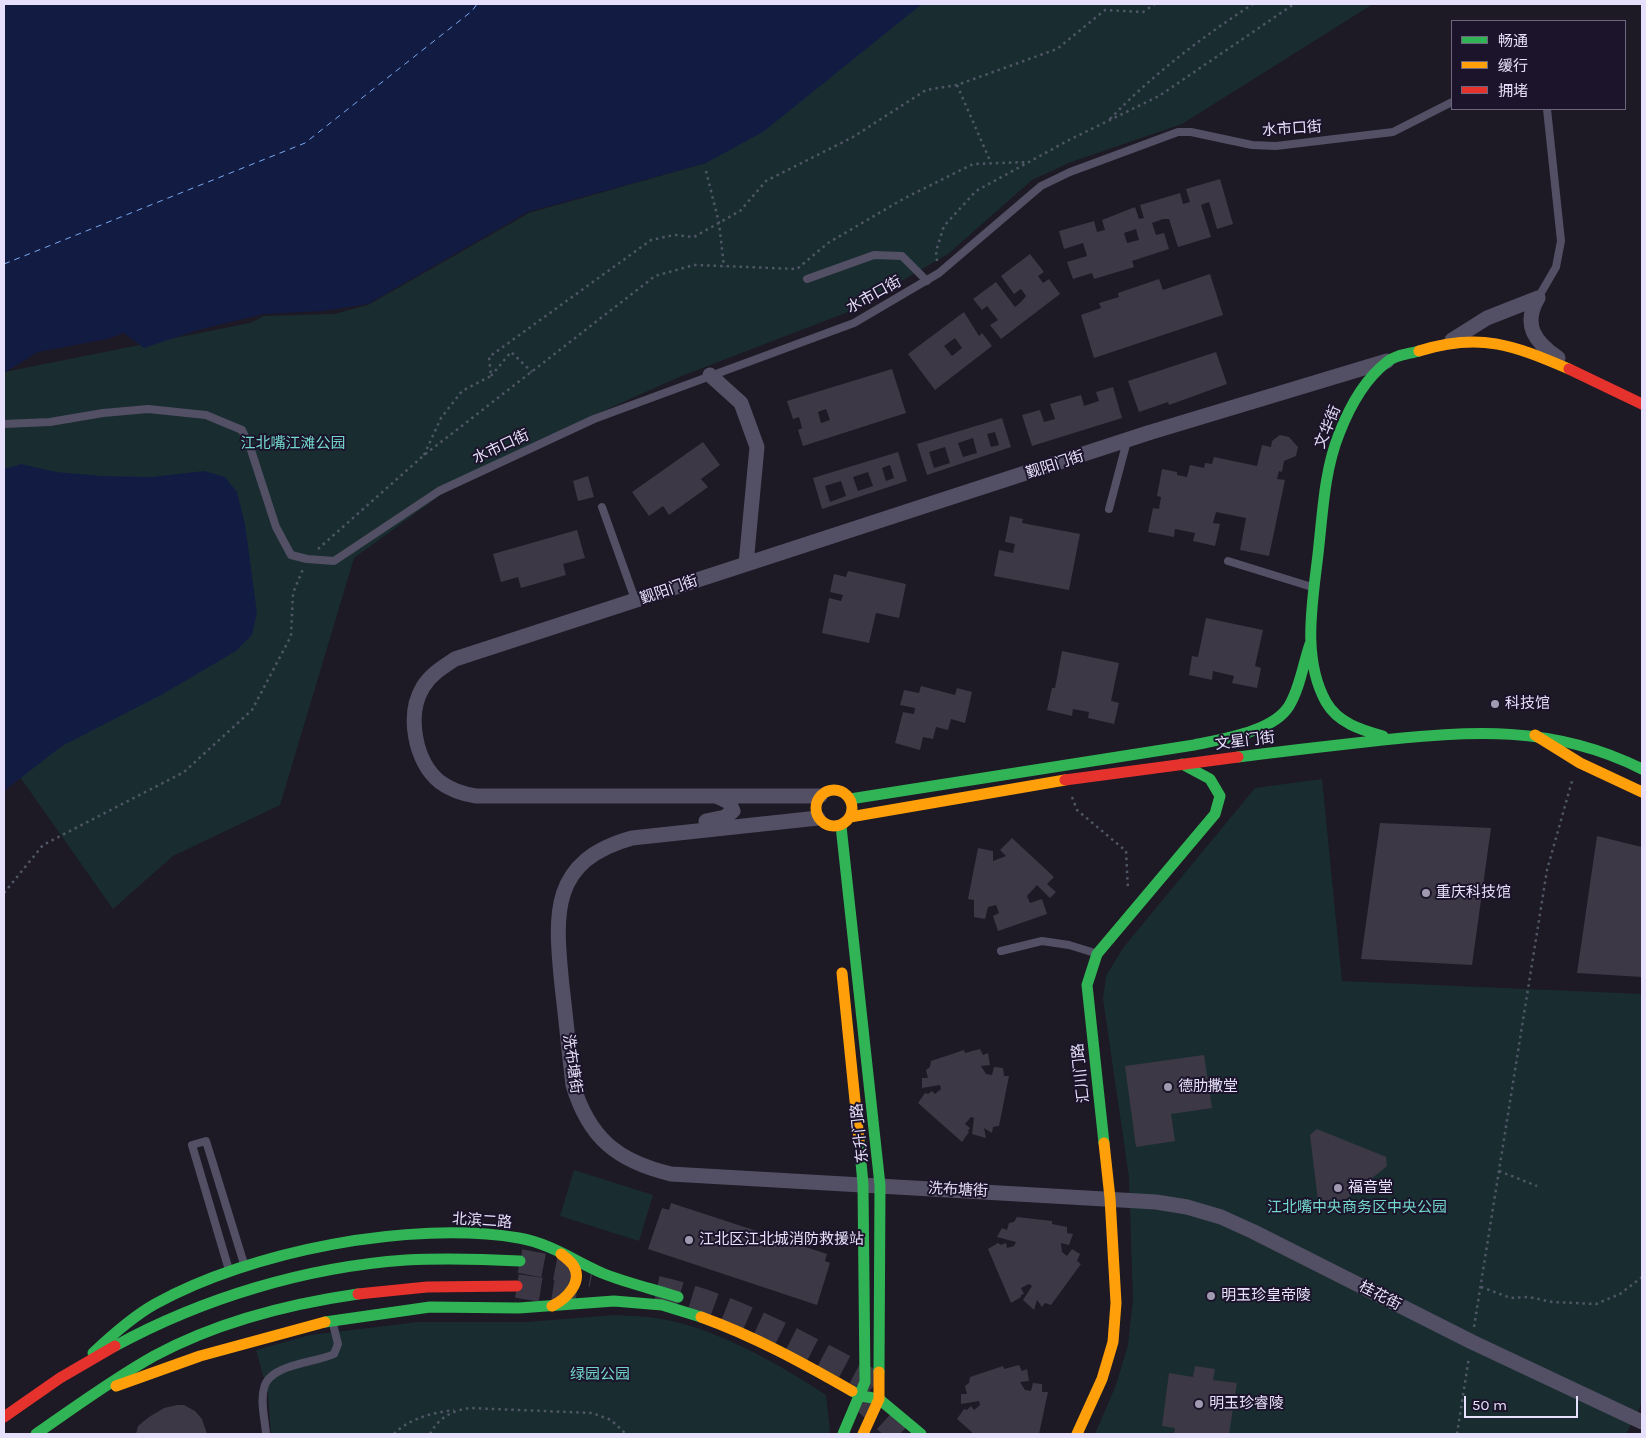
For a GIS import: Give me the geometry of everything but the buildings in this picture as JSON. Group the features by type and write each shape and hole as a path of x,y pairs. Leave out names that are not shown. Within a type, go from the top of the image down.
{"street":[{"path":"1450,341 1487,318 1538,298"},
{"path":"1538,298 1530,311 1530,324 1534,336 1544,348 1575,371"},
{"name":"文华街","path":"1394,739 1353,728 1337,716 1326,702 1318,680 1311,641 1314,587 1325,486 1334,449 1347,416 1365,385 1389,361 1450,341 1490,342 1536,355 1575,371 1642,404"},
{"name":"觐阳门街","path":"820,796 476,796 457,793 440,782 424,764 416,739 414,711 423,688 437,670 455,659 636,602 746,564 1127,441 1389,361"},
{"path":"710,375 741,403 757,447 746,564"},
{"name":"文星门街","path":"850,799 1194,745 1239,735 1268,725 1288,708 1311,641"},
{"name":"文星门街","path":"850,817 1066,780 1182,764 1394,739 1493,732 1535,735 1610,753 1642,769"},
{"path":"1535,735 1580,763 1642,792"},
{"name":"汇川门路","path":"1077,1434 1102,1379 1113,1342 1116,1303 1110,1198 1087,985 1097,954 1215,814 1220,796 1210,779 1182,764"},
{"path":"836,790 846,794 850,799 852,811 850,817 841,826 825,827 815,806 820,796 824,792 836,790"},
{"path":"666,833 730,815 733,811 732,805 718,796"},
{"name":"东升门路","path":"841,826 880,1185 879,1399 863,1434"},
{"name":"洗布塘街","path":"825,827 666,833 632,838 611,844 587,858 569,880 560,904 557,932 573,1085 580,1108 592,1128 607,1145 625,1159 646,1168 671,1174 1110,1198"},
{"name":"东升门路","path":"842,965 863,1184 865,1382 861,1396 843,1434"},
{"name":"桂花街","path":"1110,1198 1187,1207 1221,1217 1472,1342 1642,1422"},
{"name":"北滨二路","path":"4,1417 78,1366 126,1322 164,1299 245,1267 333,1246 437,1233 481,1234 520,1239 556,1249 613,1277 693,1302 775,1336"},
{"path":"552,1306 562,1301 572,1292 576,1278 574,1265 556,1249"},
{"name":"北滨二路","path":"78,1366 174,1318 250,1291 291,1279 383,1261 480,1257 520,1261"},
{"path":"36,1434 95,1393 156,1355 218,1328 298,1305 343,1296 436,1285 517,1286"},
{"path":"95,1393 200,1356 332,1320 430,1307 520,1308 614,1301 662,1305 743,1333 861,1396 879,1399"},
{"path":"851,1375 865,1382 879,1399 921,1434"}],"lane":[{"name":"水市口街","path":"8,423 28,423 148,409 206,415 242,430 251,450 276,526 291,555 307,559 334,561 439,491 594,420 710,375 854,323 939,273 1041,186 1070,172 1178,132 1191,132 1252,145 1276,146 1393,132 1451,103"},
{"path":"1538,298 1556,267 1561,241 1547,110"},
{"path":"807,279 874,254 902,256 927,281"},
{"path":"1109,509 1127,441"},
{"path":"602,507 636,602"},
{"path":"1228,561 1314,587"},
{"path":"1001,951 1042,942 1069,945 1097,954"},
{"path":"230,1272 192,1145 206,1141 245,1267"},
{"path":"266,1434 263,1395 267,1380 280,1370 334,1354 338,1344 332,1320"}],"path":[{"path":"491,376 489,357 651,240 674,235 694,237 719,224 740,211 766,181 852,137 926,90 957,85 1057,49 1105,10 1143,12 1155,4"},
{"path":"1109,120 1130,98 1190,48 1253,4"},
{"path":"939,273 936,251 944,226 976,191 1109,120 1159,96 1294,4"},
{"path":"957,85 991,163"},
{"path":"706,171 719,224 724,266"},
{"path":"423,456 441,418 462,391 491,376 511,352 532,372"},
{"path":"1457,1434 1548,870 1573,777"},
{"path":"1066,780 1077,810 1126,851 1129,916"},
{"path":"1499,1171 1537,1186"},
{"path":"1481,1286 1510,1298 1529,1297 1552,1302 1596,1304 1620,1294 1642,1278"},
{"path":"396,1433 413,1420 433,1413 462,1409 592,1413 611,1420 626,1434"},
{"path":"430,1434 444,1417 462,1409"}],"green space":[{"name":"江北嘴江滩公园","path":"880,4 1373,4 1182,124 1071,162 1032,180 948,254 848,312 679,377 590,417 442,494 354,558 280,805 173,856 113,909 8,760 4,372 250,323 264,316 334,314 368,305 529,213 706,163 739,118"},
{"name":"江北嘴中央商务区中央公园","path":"1322,779 1342,981 1642,994 1642,1403 1626,1434 1095,1434 1116,1385 1128,1345 1133,1300 1129,1177 1103,999 1106,976 1123,948 1255,788"},
{"path":"574,1170 653,1195 639,1241 560,1216"},
{"name":"绿园公园","path":"614,1315 651,1317 701,1329 766,1359 826,1395 829,1434 271,1434 268,1393 256,1350 310,1335 418,1322 527,1322"}],"water":[{"path":"4,4 922,4 763,132 706,163 528,212 368,304 323,311 264,314 198,330 144,348 124,333 107,339 38,352 4,373"},
{"path":"21,464 57,472 102,476 152,477 204,471 225,477 237,492 245,524 257,613 252,635 236,651 163,694 62,746 4,791 4,469"}],"ferry route":[{"path":"4,264 305,143 472,11 477,4"}],"tunnel":[{"path":"520,1261 592,1275"},
{"path":"517,1286 587,1297"},
{"path":"657,1288 713,1304 768,1327 872,1381 880,1389"},
{"path":"857,1398 865,1402 900,1434"}],"traffic: fast":[{"path":"1383,736 1351,725 1337,715 1326,702 1318,684 1313,665 1311,645 1312,605 1323,503 1334,447 1343,424 1358,395 1379,369 1394,358 1419,351"},
{"path":"850,799 1194,745 1246,733 1271,722 1289,706 1299,684 1310,644"},
{"path":"1238,757 1410,737 1511,734 1576,744 1609,754 1642,769"},
{"path":"1104,1143 1087,985 1097,954 1215,814 1220,796 1210,779 1182,764"},
{"path":"841,826 880,1185 879,1372"},
{"path":"843,1434 865,1382 863,1184 859,1140"},
{"path":"93,1353 138,1315 155,1304 194,1285 237,1269 284,1255 332,1244 381,1237 430,1233 476,1233 530,1240 611,1277 678,1297"},
{"path":"115,1346 184,1313 219,1300 293,1278 331,1270 406,1260 520,1261"},
{"path":"36,1434 124,1374 154,1356 203,1333 279,1309 358,1294"},
{"path":"325,1322 430,1307 519,1308 614,1301 662,1305 701,1317"},
{"path":"852,1391 861,1396 879,1399 921,1434"}],"traffic: slow":[{"path":"1419,351 1460,342 1496,344 1531,353 1569,369"},
{"path":"1535,735 1580,763 1642,792"},
{"path":"850,817 1065,780"},
{"path":"834,790 841,791 847,795 851,801 852,808 851,815 847,821 841,825 834,826 827,825 821,821 817,815 816,808 817,801 821,795 827,791 834,790"},
{"path":"842,973 859,1140"},
{"path":"1077,1434 1102,1379 1113,1342 1116,1303 1110,1198 1104,1143"},
{"path":"552,1306 563,1299 575,1284 576,1271 573,1265 561,1254"},
{"path":"701,1317 759,1341 852,1391"},
{"path":"116,1386 200,1356 325,1322"},
{"path":"863,1434 879,1399 879,1372"}],"traffic: jam":[{"path":"1569,369 1642,404"},
{"path":"1065,780 1238,757"},
{"path":"358,1294 427,1287 517,1286"},
{"path":"4,1417 60,1378 115,1346"}],"place":[{"name":"科技馆","path":"1495,704"},
{"name":"重庆科技馆","path":"1426,893"},
{"name":"德肋撒堂","path":"1168,1087"},
{"name":"福音堂","path":"1338,1188"},
{"name":"江北区江北城消防救援站","path":"689,1240"},
{"name":"明玉珍皇帝陵","path":"1211,1296"},
{"name":"明玉珍睿陵","path":"1199,1404"}]}
